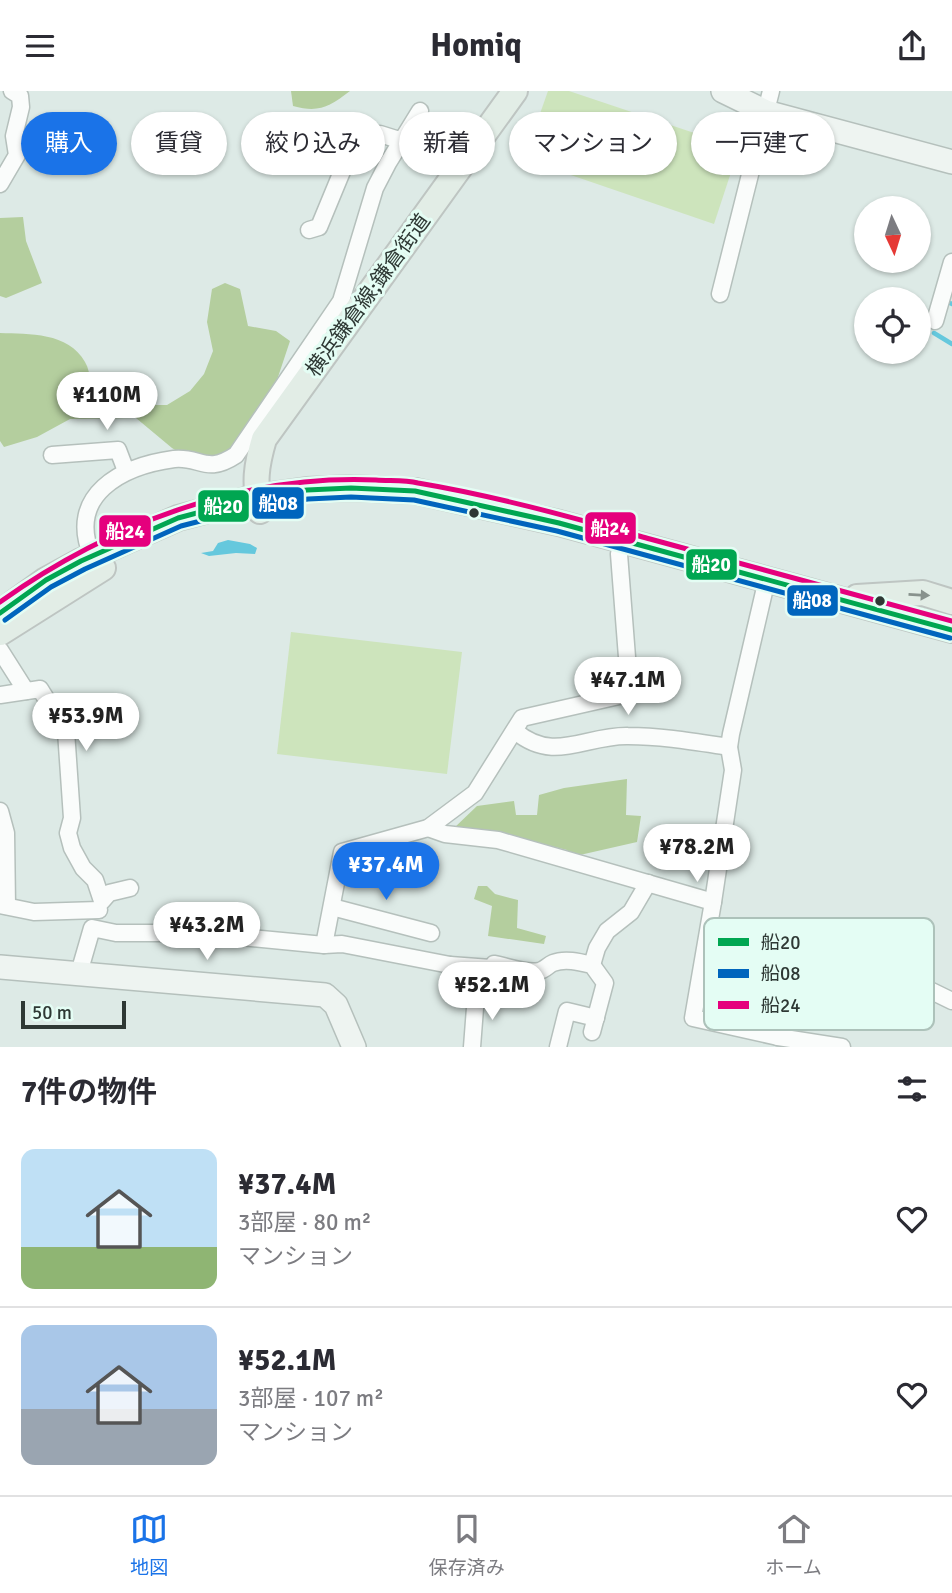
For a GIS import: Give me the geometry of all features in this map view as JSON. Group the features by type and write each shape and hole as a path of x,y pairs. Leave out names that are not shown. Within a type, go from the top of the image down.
{"main road":[{"name":"横浜鎌倉線;鎌倉街道","path":"495,119 515,91"},
{"name":"横浜鎌倉線;鎌倉街道","path":"259,504 256,467 264,439 354,295 455,175"},
{"path":"0,633 91,573 259,504 307,490 377,489 415,491 485,506 623,540 952,630"},
{"path":"0,613 46,580 92,556 178,518 259,504"},
{"path":"836,598 923,593 952,602"}],"street":[{"path":"0,184 17,155 14,129 22,107 20,96 12,91"},
{"path":"723,91 769,101 952,162"},
{"path":"720,294 769,101"},
{"path":"309,230 319,227 355,140 380,134 399,141"},
{"path":"92,556 86,541 86,523 91,503 114,477 126,471 176,459 215,465 236,454 341,301 354,295 375,188 399,146"},
{"path":"935,321 952,262"},
{"path":"52,455 118,450 126,471"},
{"path":"324,945 342,852 428,828 475,793 522,718 619,696 626,692 629,683 619,554 623,540"},
{"path":"710,918 733,770 729,747 737,701 767,579"},
{"path":"0,650 26,691"},
{"path":"0,695 40,689 66,731 72,818 68,833 72,848 83,868 95,880 100,905"},
{"path":"515,731 526,741 551,749 624,735 688,740 729,747"},
{"path":"0,811 6,833 4,905 34,912 100,905"},
{"path":"428,828 446,834 498,840 713,902"},
{"path":"592,965 597,948 607,931 631,912 648,883"},
{"path":"79,973 100,905 109,893 130,888"},
{"path":"332,907 431,933"},
{"path":"92,928 116,933 199,933 324,945 342,944 450,965 491,968 494,964 533,971 540,971 552,963 561,962 573,961 592,965 605,983 594,1025 567,1011 558,1047"},
{"path":"704,954 693,1018 704,1020"},
{"path":"450,965 465,979 475,995 472,1047"},
{"path":"0,967 325,995 336,1005 354,1047"},
{"path":"934,992 952,1001"},
{"path":"747,1030 842,1047"},
{"path":"776,1030 778,1037"}],"green space":[{"path":"291,91 350,91 330,105 310,109 293,106"},
{"path":"548,91 569,91 632,112 541,112"},
{"path":"677,127 691,132 691,175 730,175 714,224 571,175 677,175"},
{"path":"23,217 26,241 42,283 6,298 0,296 0,218"},
{"path":"225,283 240,289 248,326 276,331 290,341 273,392 229,462 200,466 172,448 136,418 70,419 37,437 4,447 0,441 0,333 47,337 69,345 78,352 87,367 93,405 167,405 190,391 204,374 213,351 207,322 212,289"},
{"path":"291,632 462,652 447,774 277,754"},
{"path":"627,779 626,815 641,816 637,842 571,857 567,850 490,831 453,829 477,806 514,801 516,815 537,815 539,795 564,788"},
{"path":"478,886 487,886 495,894 518,900 517,928 546,936 544,944 488,936 492,906 474,899"}],"water":[{"path":"228,540 250,544 257,548 255,554 209,556 201,553 213,551 218,543"}],"waterway":[{"path":"934,333 952,344"}],"transit line":[{"name":"船24","path":"0,602 85,550 178,510 275,486 326,480 376,480 413,482 535,508 952,621"},
{"name":"船20","path":"0,613 46,580 81,561 178,518 257,497 307,490 351,488 415,491 559,523 952,630"},
{"name":"船08","path":"5,620 51,587 181,526 259,506 308,499 351,497 414,500 557,531 950,638"}]}
